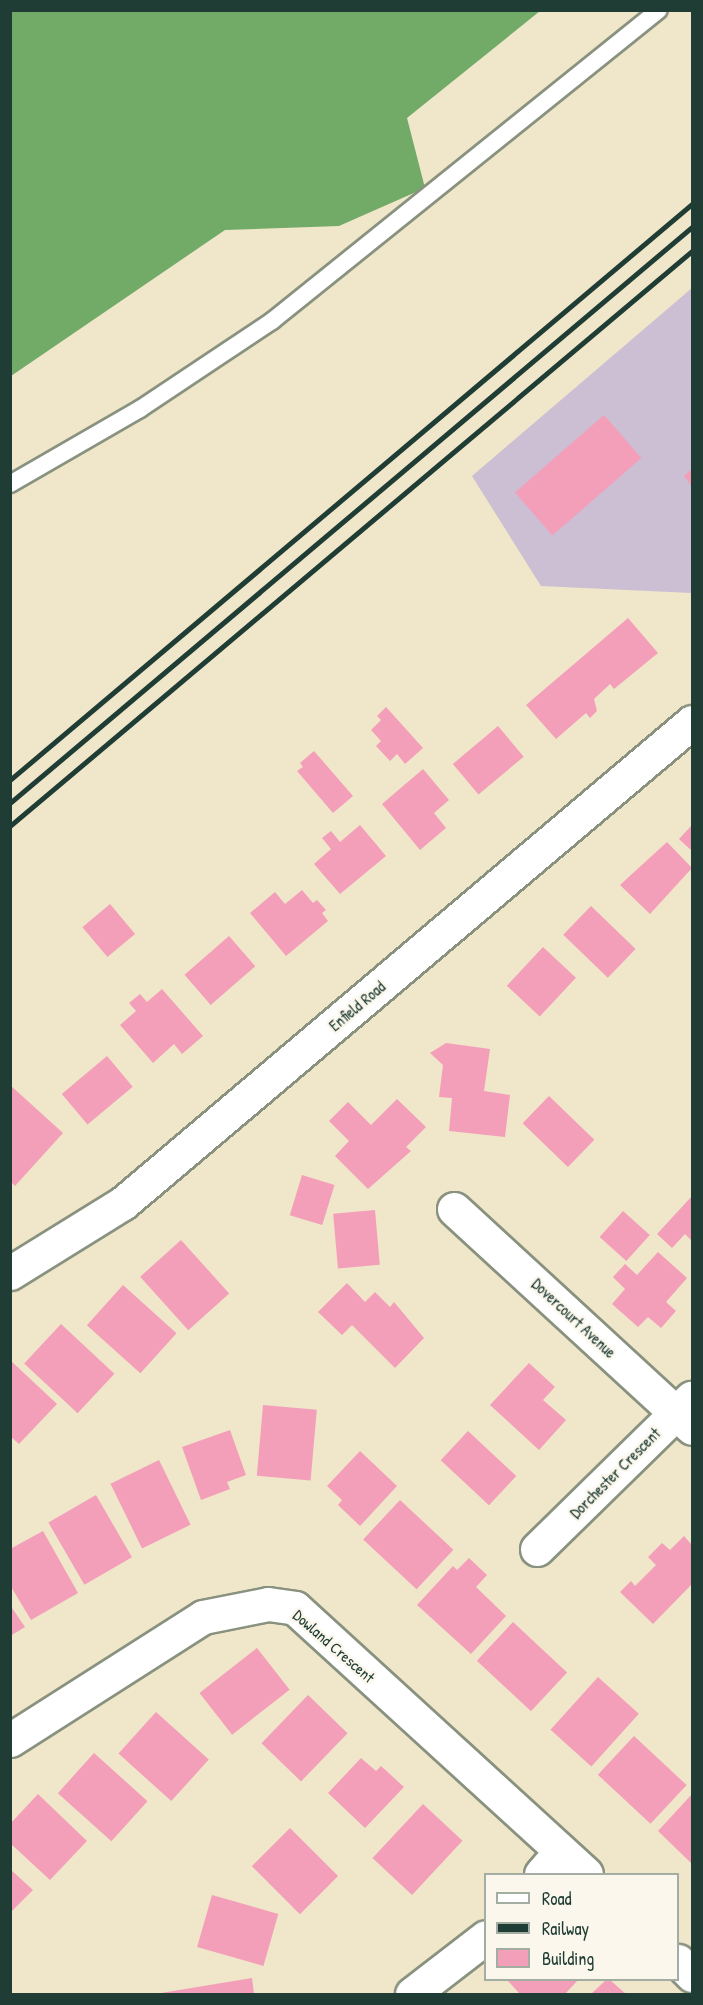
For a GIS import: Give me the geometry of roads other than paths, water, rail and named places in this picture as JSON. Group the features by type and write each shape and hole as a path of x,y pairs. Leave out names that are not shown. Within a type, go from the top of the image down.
{"street":[{"name":"Enfield Road","path":"10,1273 123,1203 693,723"},
{"name":"Dovercourt Avenue","path":"454,1209 687,1412"},
{"name":"Dorchester Crescent","path":"537,1549 687,1412"},
{"name":"Dowland Crescent","path":"10,1740 202,1617 268,1604 295,1608 551,1863 580,1873"},
{"path":"412,1995 484,1939"},
{"path":"679,1962 693,1975"}],"lane":[{"path":"10,484 140,409 272,321 659,10"}],"railway":[{"path":"10,780 692,204"},
{"path":"10,803 692,227"},
{"path":"10,826 692,251"}]}
